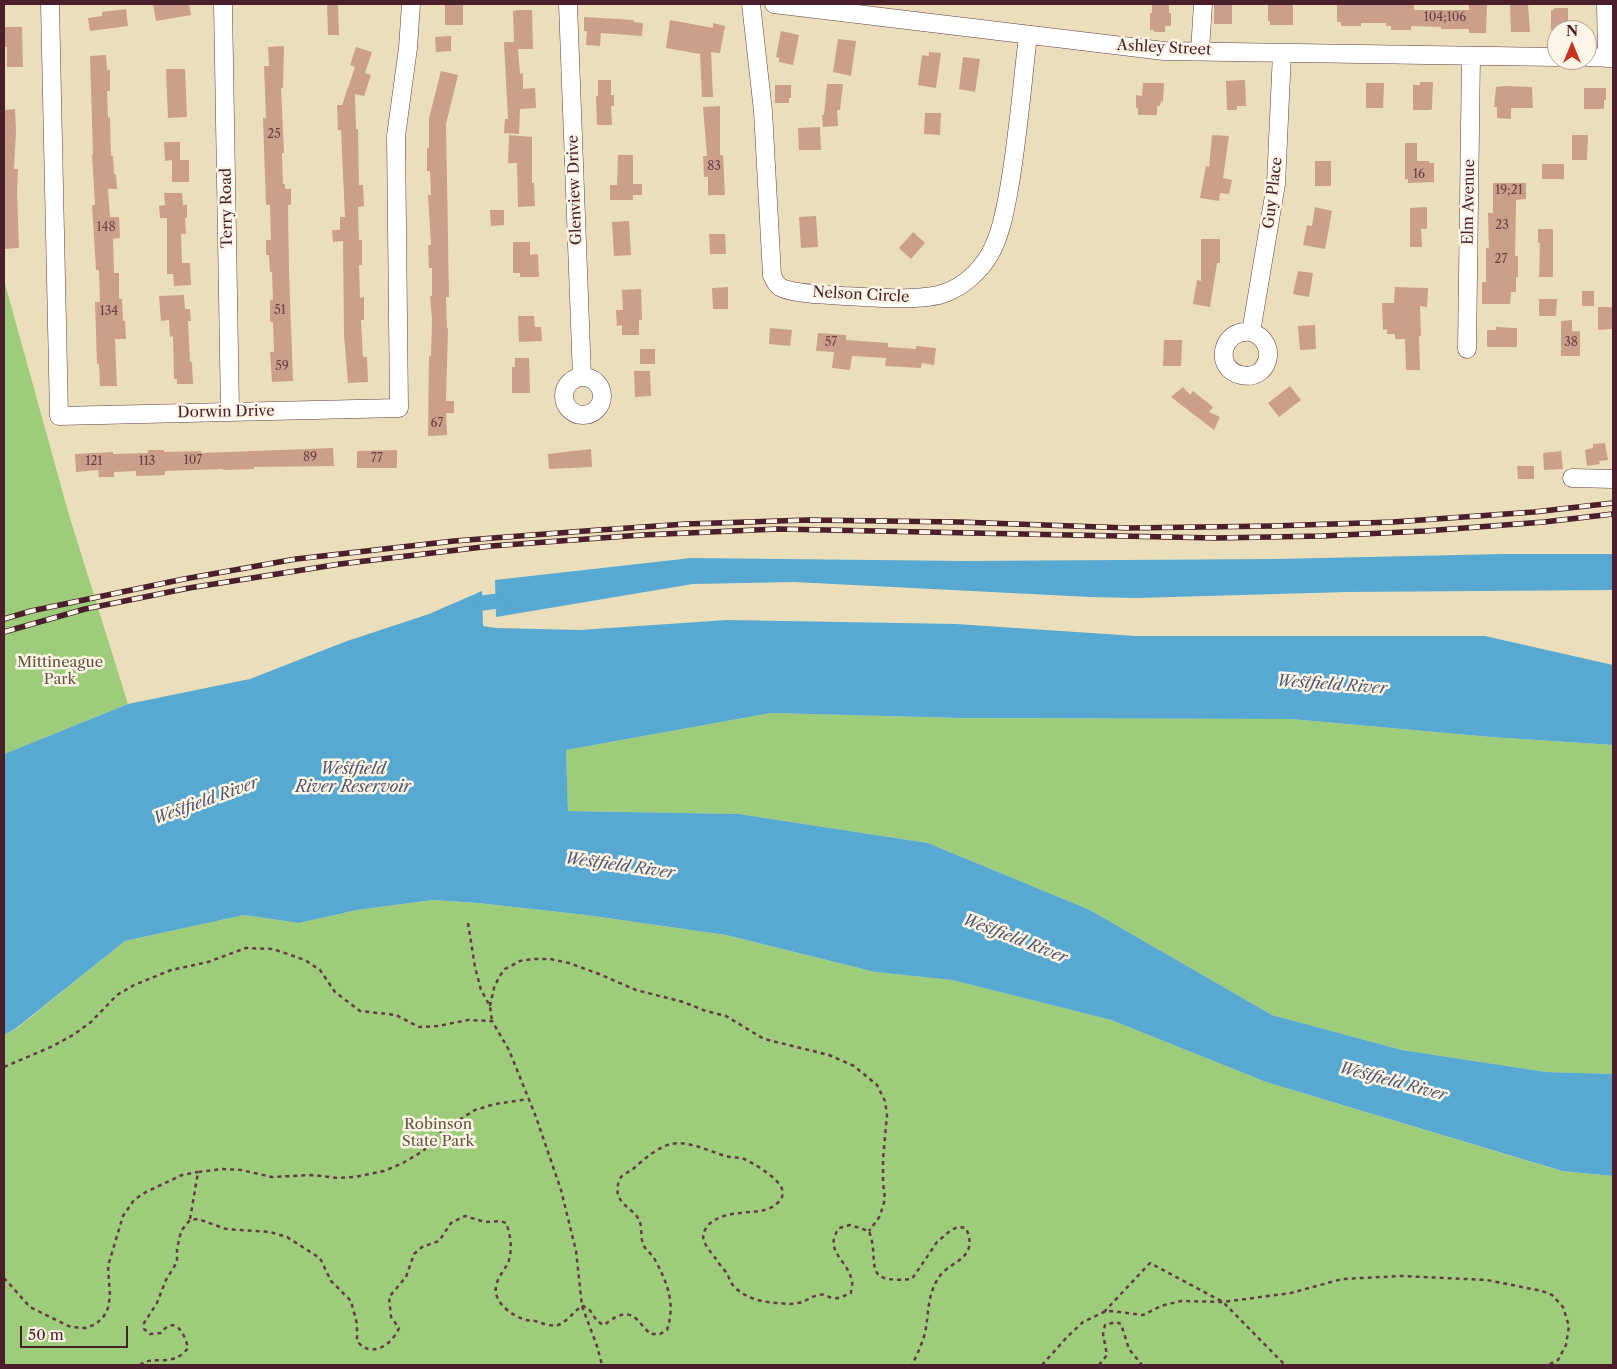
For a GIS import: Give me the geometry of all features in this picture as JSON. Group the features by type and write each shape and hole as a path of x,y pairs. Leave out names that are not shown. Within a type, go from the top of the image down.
{"street":[{"name":"Dorwin Drive","path":"50,4 59,416 399,408 396,136 408,48 411,4"},
{"name":"Terry Road","path":"223,4 230,412"},
{"name":"Glenview Drive","path":"568,4 582,377"},
{"name":"Nelson Circle","path":"751,4 763,111 772,275 775,283 780,287 808,293 874,298 933,297 955,289 977,272 995,243 1004,212 1013,164 1028,35"},
{"name":"Ashley Street","path":"774,4 1164,51 1547,57"},
{"path":"1200,51 1203,4"},
{"path":"1597,58 1610,58 1606,4"},
{"name":"Guy Place","path":"1251,332 1276,184 1282,52"},
{"name":"Elm Avenue","path":"1468,349 1471,56"},
{"path":"1572,478 1613,479"}],"path":[{"path":"468,923 470,944 481,990 490,1006"},
{"path":"4,1067 53,1046 72,1035 92,1022 116,995 134,985 164,972 208,962 246,948 273,949 305,960 320,970 335,992 360,1011 396,1016 419,1027 438,1026 468,1020 492,1022"},
{"path":"602,1365 582,1306 576,1251 561,1190 529,1099 509,1050 492,1022 490,1006 494,988 499,977 505,969 520,961 533,958 569,963 636,990 683,1002 726,1016 764,1039 829,1055 854,1066 877,1085 885,1101 887,1115 883,1183 885,1199 880,1216 868,1231"},
{"path":"4,1278 30,1307 71,1327 86,1328 96,1324 104,1316 108,1308 110,1296 108,1266 123,1216 134,1200 146,1192 182,1175 223,1169 241,1170 272,1177 312,1175 338,1178 356,1177 384,1171 403,1163 423,1151 443,1130 475,1110 495,1104 529,1099"},
{"path":"582,1306 587,1307 598,1323 604,1326 614,1317 623,1315 634,1317 651,1334 660,1334 667,1330 670,1320 669,1290 654,1258 645,1249 639,1220 623,1204 619,1195 618,1182 622,1175 670,1144 682,1144 731,1157 742,1158 774,1179 782,1189 782,1197 778,1203 770,1208 762,1211 740,1212 722,1217 707,1227 704,1232 703,1237 706,1244 731,1283 740,1292 749,1297 770,1302 798,1304 814,1296 824,1294 832,1298 840,1298 851,1293 852,1282 832,1244 833,1236 839,1228 850,1225 868,1231 872,1240 874,1268 881,1277 892,1280 912,1279 937,1242 958,1226 966,1228 970,1237 969,1249 962,1259 941,1274 930,1294 925,1332 912,1365"},
{"path":"140,1365 148,1360 161,1362 179,1358 188,1348 183,1332 176,1326 164,1329 161,1333 150,1334 144,1329 144,1323 158,1303 166,1280 177,1262 179,1238 190,1220 198,1172"},
{"path":"190,1220 198,1219 231,1230 270,1232 287,1237 320,1258 331,1281 351,1301 357,1324 357,1341 364,1348 370,1350 382,1348 399,1328 391,1317 389,1297 406,1278 414,1254 422,1247 439,1241 451,1223 465,1216 484,1222 500,1221 506,1223 510,1235 510,1255 508,1264 497,1284 496,1294 500,1303 509,1311 525,1320 546,1325 558,1325 582,1306"},
{"path":"1104,1312 1150,1263 1223,1302 1285,1365"},
{"path":"1042,1365 1083,1322 1104,1312 1112,1311 1143,1315 1161,1306 1182,1301 1223,1302 1291,1293 1342,1279 1402,1276 1487,1280 1542,1291 1552,1295 1563,1307 1568,1326 1566,1345 1558,1360 1548,1365"},
{"path":"1099,1365 1107,1355 1103,1334 1105,1324 1116,1322 1121,1324 1129,1349 1142,1365"}],"green space":[{"name":"Mittineague Park","path":"4,280 69,515 128,704 4,754"},
{"path":"771,713 961,718 1291,719 1491,737 1613,745 1613,1074 1546,1072 1402,1050 1272,1015 1090,910 928,843 739,814 568,811 566,750"},
{"name":"Robinson State Park","path":"433,900 586,915 726,935 875,972 952,980 1111,1020 1266,1082 1561,1171 1613,1176 1613,1365 4,1365 4,1035 16,1029 125,941 244,915 299,923 357,910"}],"water":[{"path":"1504,554 1613,554 1613,590 1347,592 1136,598 794,582 693,584 496,617 495,580 691,558 965,561 1276,559"},
{"path":"482,591 483,626 496,628 580,630 727,620 956,624 1136,636 1485,636 1613,665 1613,745 1491,737 1291,719 961,718 771,713 566,750 568,811 739,814 928,843 1090,910 1272,1015 1402,1050 1546,1072 1613,1074 1613,1176 1562,1171 1266,1082 1111,1020 952,980 875,972 726,935 586,915 478,903 433,900 357,910 299,923 244,915 125,941 15,1029 4,1035 4,754 128,704 250,679 347,641 429,614"}],"building":[{"path":"153,4 189,4 191,15 156,21"},
{"path":"327,4 338,4 339,35 328,35"},
{"path":"445,4 463,4 463,25 445,25"},
{"path":"1152,4 1169,4 1171,26 1165,26 1165,32 1150,30"},
{"path":"1214,4 1232,4 1232,24 1214,24"},
{"path":"1268,4 1293,4 1293,25 1270,25 1270,21 1268,21"},
{"path":"1337,4 1414,4 1414,10 1469,10 1469,4 1487,4 1486,33 1469,33 1469,29 1411,26 1411,30 1391,30 1391,26 1386,26 1386,23 1361,23 1361,26 1341,26 1341,22 1337,22"},
{"path":"1528,4 1530,32 1511,32 1510,5"},
{"path":"1554,8 1568,8 1568,20 1551,20 1551,10 1554,10"},
{"path":"126,9 128,26 90,31 88,18 102,16 102,12"},
{"path":"532,10 533,49 518,49 520,74 523,73 523,89 535,88 536,108 520,109 519,134 504,133 505,119 508,119 504,42 514,42 513,11"},
{"path":"584,17 634,20 634,22 643,23 642,36 601,33 600,46 586,45 587,31 584,31"},
{"path":"670,20 713,28 713,23 725,26 720,53 711,52 713,97 702,97 700,54 666,48"},
{"path":"4,27 22,27 23,67 7,67"},
{"path":"781,31 799,35 793,65 779,62 779,58 776,57"},
{"path":"451,36 451,51 436,52 435,37"},
{"path":"838,39 856,41 851,76 833,72"},
{"path":"284,46 283,88 281,88 284,153 282,153 283,184 285,184 285,189 291,189 291,205 288,205 293,381 272,382 270,352 274,352 273,322 270,322 270,300 273,300 272,272 270,272 269,255 266,255 266,240 271,240 270,205 266,205 263,118 266,118 264,66 269,66 268,47"},
{"path":"356,47 372,52 365,73 371,75 364,96 355,94 359,185 363,185 364,206 358,207 359,240 362,240 362,265 359,265 360,298 364,297 364,320 361,320 363,357 367,357 368,382 348,383 344,335 343,241 333,242 332,230 340,230 340,217 345,217 341,130 338,130 337,105 342,105 355,67 350,65"},
{"path":"929,52 941,53 936,88 918,85 922,55 929,56"},
{"path":"106,55 107,70 110,70 110,91 107,91 111,156 113,156 117,189 108,189 110,217 119,217 120,238 113,239 114,273 119,273 119,299 122,299 126,339 115,339 117,386 100,386 99,364 97,364 95,302 100,302 99,270 96,270 92,205 95,205 90,56"},
{"path":"963,57 980,59 975,92 959,89"},
{"path":"166,69 185,69 187,117 168,118"},
{"path":"441,71 458,75 446,124 449,297 446,297 448,328 446,401 454,401 454,413 446,413 447,435 428,436 432,268 429,268 428,245 431,245 428,195 431,195 430,171 427,171 427,148 429,148 429,118"},
{"path":"598,80 611,80 611,95 614,95 614,106 611,106 612,125 597,125 596,96 598,96"},
{"path":"1245,80 1246,106 1237,106 1237,110 1227,110 1226,81"},
{"path":"1420,82 1433,82 1432,109 1430,110 1413,110 1413,85 1420,85"},
{"path":"1143,83 1164,83 1163,102 1161,101 1160,106 1157,106 1157,115 1138,115 1136,95 1142,96"},
{"path":"1366,83 1384,83 1383,108 1366,108"},
{"path":"827,84 843,84 840,110 837,110 838,126 823,127 822,115 824,115"},
{"path":"775,85 791,85 789,103 775,103"},
{"path":"1496,87 1532,87 1533,108 1511,108 1511,119 1497,118 1497,107 1494,107"},
{"path":"1584,88 1606,88 1604,109 1584,109"},
{"path":"720,106 720,155 723,155 725,195 708,195 708,177 704,177 703,156 707,156 703,107"},
{"path":"15,109 14,169 18,169 19,248 4,249 4,110"},
{"path":"925,113 941,113 940,135 924,134"},
{"path":"820,127 821,150 799,150 798,128"},
{"path":"509,135 532,137 532,183 534,183 535,206 518,207 517,163 508,163"},
{"path":"1212,135 1229,136 1223,178 1232,180 1229,194 1220,193 1219,201 1200,198 1206,166 1209,167"},
{"path":"1572,135 1588,135 1587,160 1572,160"},
{"path":"164,142 180,142 180,160 189,160 189,182 172,182 172,160 165,161"},
{"path":"1405,143 1417,143 1417,161 1434,163 1434,182 1408,183 1408,179 1405,179"},
{"path":"618,155 633,155 633,184 642,184 642,195 633,195 633,200 610,200 610,185 617,185"},
{"path":"1315,161 1331,161 1331,186 1315,186"},
{"path":"1542,164 1564,164 1564,179 1542,179"},
{"path":"1493,183 1526,183 1526,199 1516,200 1515,256 1518,256 1518,277 1516,277 1516,292 1511,292 1510,304 1482,304 1482,282 1486,282 1486,248 1489,248 1488,213 1493,213"},
{"path":"164,193 182,193 183,205 187,205 187,218 185,218 186,234 181,234 182,263 190,263 191,285 174,286 173,274 167,274 167,218 160,218 159,206 165,205"},
{"path":"1315,207 1332,211 1325,249 1303,245 1307,225 1312,226"},
{"path":"1427,207 1427,229 1421,229 1422,247 1410,247 1410,208"},
{"path":"490,210 504,210 504,225 491,226"},
{"path":"816,216 818,247 801,248 799,217"},
{"path":"629,221 631,255 614,256 612,222"},
{"path":"1538,229 1553,229 1553,277 1539,277 1540,243 1538,243"},
{"path":"913,232 925,243 911,259 899,248"},
{"path":"709,234 725,234 726,254 710,254"},
{"path":"1201,239 1220,239 1220,263 1217,263 1210,307 1193,304 1197,280 1201,281"},
{"path":"513,242 530,242 530,255 538,254 539,277 520,277 520,273 513,273"},
{"path":"1298,271 1313,273 1309,297 1293,294"},
{"path":"728,287 728,309 713,309 712,288"},
{"path":"1395,287 1428,288 1427,307 1420,306 1420,370 1406,370 1405,339 1395,339 1395,334 1387,334 1387,329 1383,330 1382,303 1394,303"},
{"path":"641,289 642,320 639,320 639,335 622,335 622,325 617,326 616,310 623,310 622,290"},
{"path":"1582,291 1594,291 1594,306 1582,306"},
{"path":"184,295 185,309 190,309 191,321 188,321 193,384 177,384 177,379 174,379 173,336 170,337 169,320 161,321 159,296"},
{"path":"1539,299 1557,299 1556,316 1539,316"},
{"path":"1598,307 1613,307 1612,329 1598,330"},
{"path":"518,316 534,316 535,327 541,327 542,341 519,342"},
{"path":"1572,320 1572,331 1580,331 1580,356 1561,356 1561,321"},
{"path":"1315,325 1316,349 1300,350 1298,326"},
{"path":"1496,327 1517,328 1517,347 1487,347 1487,330 1496,330"},
{"path":"770,328 792,330 790,346 769,344"},
{"path":"818,333 846,335 846,340 888,343 888,347 916,349 916,346 936,348 934,365 922,363 921,368 885,366 886,358 852,356 850,370 832,368 834,352 816,351"},
{"path":"1164,340 1182,340 1181,366 1163,366"},
{"path":"640,349 655,349 655,364 640,364"},
{"path":"515,358 529,358 530,393 512,393 512,367 515,367"},
{"path":"634,371 650,371 651,396 635,397"},
{"path":"1290,386 1301,400 1279,417 1268,403"},
{"path":"1183,387 1190,395 1193,391 1213,407 1209,412 1220,417 1214,430 1171,397"},
{"path":"1605,443 1608,460 1599,461 1600,464 1587,466 1585,450 1593,448 1593,444"},
{"path":"333,448 334,466 165,471 165,475 136,476 136,471 114,472 114,477 99,477 98,470 76,472 75,454 148,453 148,450 164,450 164,452 201,451 201,453"},
{"path":"591,449 592,467 549,469 548,454"},
{"path":"397,450 397,468 357,468 357,451"},
{"path":"1561,451 1563,469 1544,470 1543,453"},
{"path":"1517,466 1534,466 1534,479 1518,479"}],"waterway":[{"path":"482,603 515,599"}],"railway":[{"path":"4,619 31,611 184,579 296,559 454,541 585,531 686,524 808,520 959,522 1129,528 1273,526 1393,522 1534,512 1613,503"},
{"path":"4,632 85,609 189,588 340,564 491,546 642,535 778,529 1216,538 1322,536 1425,531 1544,522 1613,514"}],"water label":[{"name":"Westfield River","path":"1332,685"},
{"name":"Westfield River Reservoir","path":"353,778"},
{"name":"Westfield River","path":"206,801"},
{"name":"Westfield River","path":"620,866"},
{"name":"Westfield River","path":"1015,939"},
{"name":"Westfield River","path":"1393,1082"}]}
